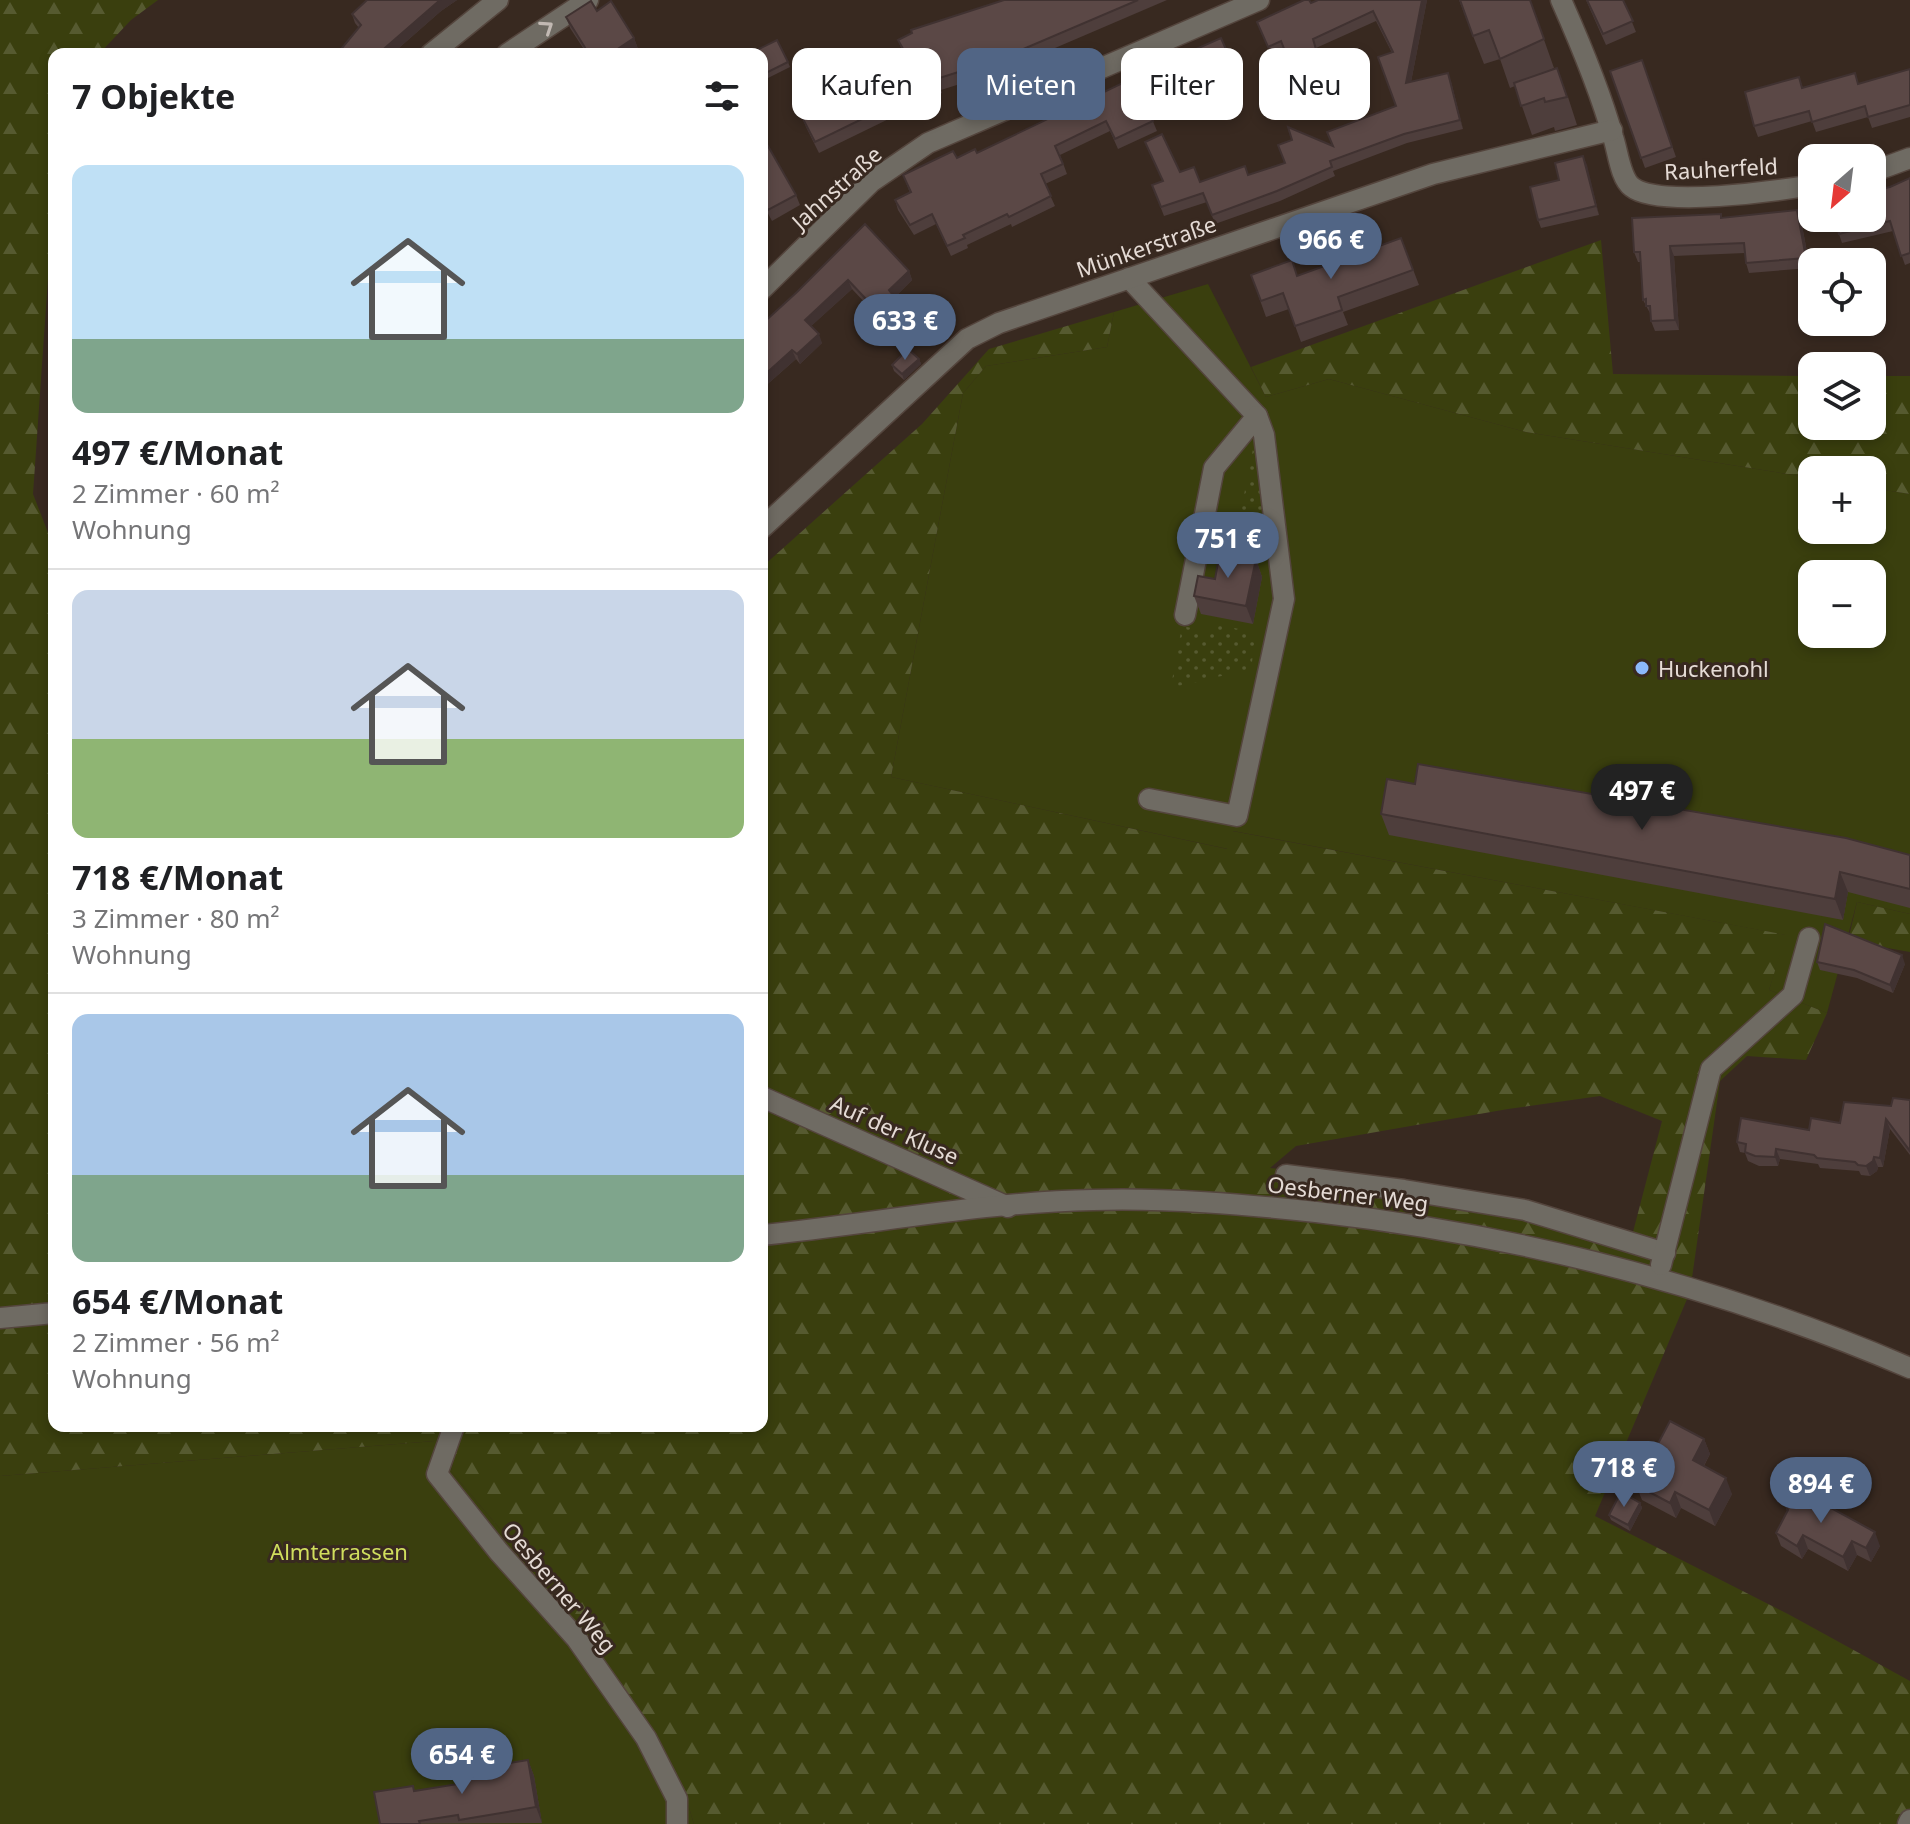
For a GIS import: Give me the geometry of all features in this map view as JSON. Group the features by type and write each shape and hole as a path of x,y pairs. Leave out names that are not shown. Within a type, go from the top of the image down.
{"street":[{"path":"438,48 498,0"},
{"path":"516,48 588,0"},
{"name":"Jahnstraße","path":"768,283 871,182 928,143 1259,0"},
{"path":"1561,0 1603,100 1612,130"},
{"name":"Rauherfeld","path":"1612,130 1625,177 1634,189 1645,195 1699,196 1798,186"},
{"name":"Münkerstraße","path":"768,522 967,339 999,323 1433,174 1612,130"},
{"path":"1886,167 1910,158"},
{"path":"1129,278 1257,416 1264,435 1284,599 1237,816 1149,799"},
{"path":"1185,615 1214,468 1257,416"},
{"path":"1656,1279 1711,1069 1793,995 1809,938"},
{"name":"Auf der Kluse","path":"768,1100 1008,1207"},
{"path":"1286,1175 1525,1210 1665,1253"},
{"name":"Oesberner Weg","path":"768,1234 1090,1200 1196,1200 1327,1213 1454,1230 1549,1250 1656,1279 1772,1316 1910,1368"},
{"path":"0,1318 48,1314"},
{"name":"Oesberner Weg","path":"452,1432 437,1474 499,1552 576,1638 637,1725 677,1799 677,1824"}],"green space":[{"path":"0,0 158,0 131,20 105,48 48,48 48,278 33,494 48,533 48,1432 768,1432 768,562 922,424 989,349 1114,312 1107,347 986,366 963,393 891,777 1227,849 1232,831 1786,935 1769,990 1827,1013 1806,1060 1747,1056 1720,1081 1690,1292 1595,1516 1788,1614 1910,1681 1910,1824 694,1824 687,1801 586,1630 451,1471 459,1439 0,1476","holes":["1600,1096 1662,1121 1633,1232 1534,1205 1392,1182 1270,1168 1296,1146"]},
{"path":"1601,240 1613,374 1798,376 1798,440 1886,440 1886,376 1910,376 1910,494 1886,490 1886,456 1798,456 1798,476 1526,432 1329,379 1266,397 1251,367"},
{"path":"1208,284 1266,397 1329,379 1526,432 1798,476 1798,544 1886,544 1886,490 1910,494 1910,914 1857,902 1827,1013 1769,990 1785,935 1233,831 1228,849 891,777 963,393 986,366 1107,347 1114,312"},
{"path":"1260,436 1271,559 1241,549 1233,551 1253,449"},
{"path":"1217,624 1256,633 1251,669 1245,674 1171,686 1182,626 1215,633"},
{"path":"1857,902 1910,914 1910,952 1848,941"},
{"name":"Almterrassen","path":"459,1439 451,1471 586,1630 687,1801 694,1824 0,1824 0,1476"}],"building":[{"path":"367,0 440,0 385,48 342,48 361,25 352,14"},
{"path":"1004,0 1138,0 1026,48 957,48 957,72 941,77 941,48 903,48 898,40 912,33 911,30"},
{"path":"1304,0 1311,3 1318,0 1422,0 1406,83 1448,73 1460,120 1404,134 1330,161 1332,167 1212,215 1203,193 1161,207 1152,185 1163,181 1145,142 1162,134 1180,172 1194,167 1200,182 1245,166 1248,175 1285,163 1278,145 1292,140 1288,127 1333,146 1327,132 1359,120 1370,120 1370,116 1396,106 1378,57 1393,52 1373,11 1313,39 1316,48 1284,48 1281,41 1268,47 1257,22"},
{"path":"1460,0 1530,0 1544,39 1500,59 1489,30 1473,36"},
{"path":"1587,0 1623,0 1633,21 1603,34"},
{"path":"591,1 597,11 611,1 634,38 619,48 585,48 566,17"},
{"path":"1221,38 1225,48 1198,48"},
{"path":"777,40 788,62 768,72 768,48 761,48"},
{"path":"1642,60 1672,147 1641,158 1610,71"},
{"path":"1557,68 1567,97 1545,102 1544,98 1521,106 1514,83"},
{"path":"1910,69 1910,105 1868,117 1865,106 1812,122 1809,111 1754,126 1745,92 1799,77 1802,88 1855,73 1858,84"},
{"path":"1121,84 1121,120 1153,121 1115,139 1106,121 1055,146 1063,164 1041,174 1051,196 963,235 965,238 947,246 932,214 910,225 895,200 911,192 903,175 953,151 957,158 975,149 977,153 1046,120 1105,120 1105,91"},
{"path":"804,120 860,120 815,142"},
{"path":"768,146 796,195 768,210"},
{"path":"1583,156 1596,206 1538,220 1530,187 1559,180 1555,163"},
{"path":"1910,178 1910,253 1901,256 1890,221 1886,222 1886,188"},
{"path":"1797,210 1798,232 1801,232 1804,248 1798,248 1798,259 1746,263 1744,243 1670,246 1675,320 1651,321 1650,306 1646,306 1646,299 1643,300 1640,252 1634,252 1632,218 1721,214 1721,218"},
{"path":"865,224 909,271 889,290 896,299 880,314 848,280 805,320 819,334 797,354 792,350 768,372 768,319"},
{"path":"1401,238 1413,270 1338,297 1342,310 1295,326 1283,293 1261,301 1251,275 1292,260 1297,276"},
{"path":"908,349 919,359 902,374 892,365"},
{"path":"1220,552 1256,559 1246,606 1194,596 1198,576 1215,579"},
{"path":"1418,764 1846,838 1910,855 1910,889 1840,872 1835,899 1381,814 1387,779 1415,784"},
{"path":"1825,924 1902,955 1890,985 1854,970 1817,962"},
{"path":"1893,1098 1910,1100 1910,1151 1886,1119 1880,1158 1874,1157 1866,1166 1776,1149 1775,1157 1755,1156 1745,1152 1746,1144 1737,1142 1741,1118 1809,1130 1811,1118 1840,1123 1844,1102 1891,1106"},
{"path":"1670,1421 1704,1439 1693,1460 1726,1478 1709,1510 1675,1492 1670,1503 1636,1485"},
{"path":"1800,1491 1875,1532 1866,1548 1852,1541 1843,1557 1803,1535 1797,1546 1776,1533 1788,1510 1784,1502 1786,1492"},
{"path":"1621,1492 1640,1503 1628,1525 1609,1515"},
{"path":"528,1760 536,1807 459,1820 458,1815 419,1821 420,1824 380,1824 374,1792 413,1786 414,1791 458,1784 456,1773 470,1771 475,1762 485,1767"}],"place":[{"name":"Huckenohl","path":"1642,668"}]}
